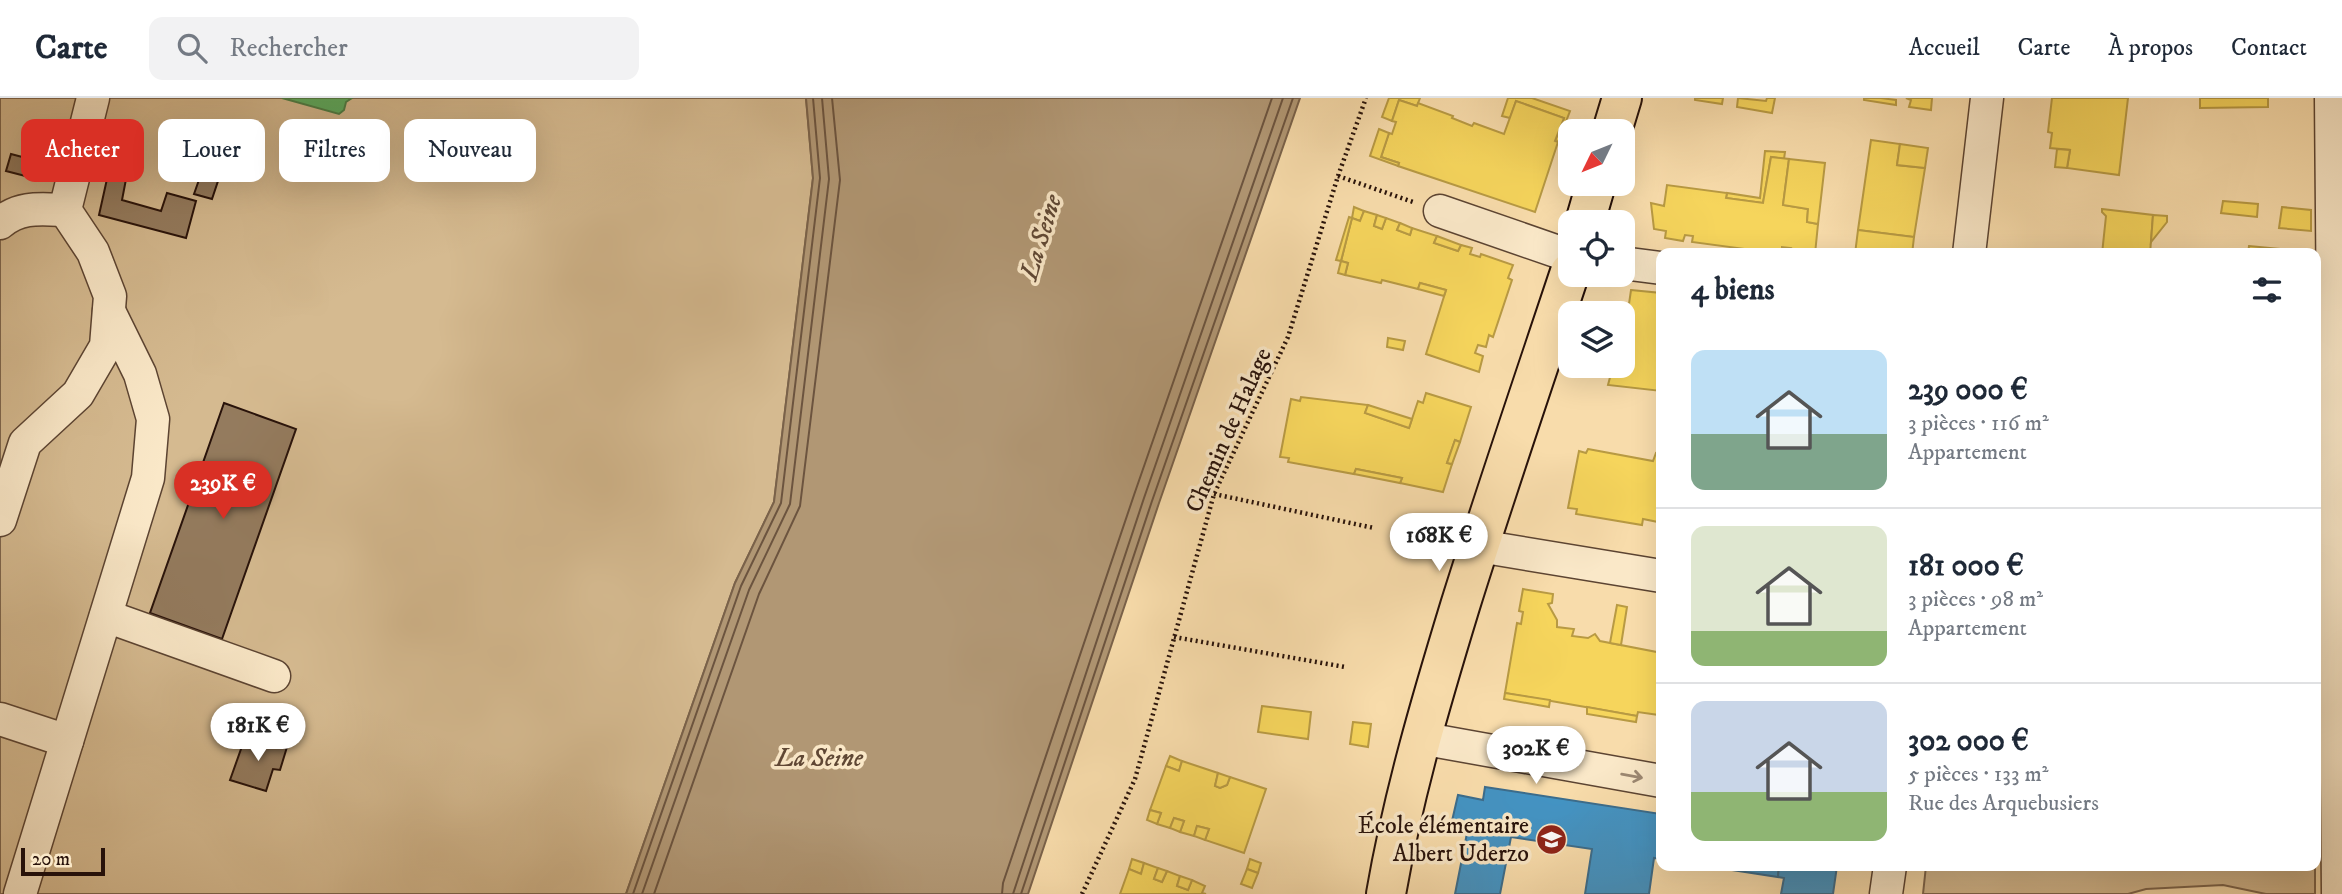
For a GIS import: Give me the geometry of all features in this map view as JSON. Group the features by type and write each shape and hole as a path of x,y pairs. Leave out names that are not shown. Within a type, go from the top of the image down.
{"main road":[{"path":"1616,119 1622,98"},
{"path":"1386,894 1420,738 1479,546 1565,287"}],"street":[{"path":"0,520 13,439 78,394 106,346 110,296 93,252 65,210 93,98"},
{"path":"1970,248 1987,98"},
{"path":"2331,98 2326,680 2339,891"},
{"path":"0,223 11,214 30,208 65,210"},
{"path":"1440,211 1558,252"},
{"path":"1635,265 1656,267"},
{"path":"20,894 148,478 153,419 140,374 109,311"},
{"path":"1479,546 1656,575"},
{"path":"106,616 274,676"},
{"path":"0,719 67,741"},
{"path":"1420,738 1656,780"},
{"path":"1886,894 1889,871"}],"path":[{"name":"Chemin de Halage","path":"1082,894 1135,779 1214,494 1288,338 1338,176 1366,98"},
{"path":"1338,176 1440,211"},
{"path":"1214,494 1374,528"},
{"path":"1174,637 1345,667"}],"shaded area":[{"path":"0,98 806,98 813,178 774,502 735,583 626,894 0,894"},
{"path":"1925,871 2315,871 2315,894 2266,894 2223,885 2146,889 2128,894 1923,894"}],"water":[{"name":"La Seine","path":"806,98 1300,98 1159,503 1028,894 626,894 735,583 774,502 813,178"}],"building: Logements":[{"path":"1389,98 1420,98 1417,106 1399,100 1392,121 1382,117"},
{"path":"1508,98 1532,98 1570,111 1567,119 1564,119 1516,101 1510,118 1502,116"},
{"path":"1695,98 1723,98 1722,104"},
{"path":"1738,98 1766,101 1767,98 1775,98 1772,113 1737,107"},
{"path":"1906,98 1932,98 1931,110 1909,107 1911,100"},
{"path":"2052,98 2128,98 2119,175 2067,168 2070,150 2050,148 2052,133 2048,132"},
{"path":"2200,98 2268,98 2268,107 2200,108"},
{"path":"1399,100 1417,106 1418,103 1472,126 1474,123 1504,134 1516,101 1564,118 1558,119 1555,141 1558,142 1535,212 1398,166 1399,163 1381,157 1389,133 1392,134 1396,122 1392,121"},
{"path":"1864,100 1896,100 1896,105"},
{"path":"1379,129 1389,133 1381,157 1399,163 1398,166 1370,156"},
{"path":"1871,140 1900,144 1897,165 1925,168 1914,237 1858,230"},
{"path":"1900,144 1928,148 1925,168 1897,165"},
{"path":"2057,149 2070,150 2067,168 2055,167"},
{"path":"1765,151 1785,152 1784,159 1771,157 1763,203 1726,198 1727,193 1760,198"},
{"path":"1771,157 1789,159 1783,205 1808,209 1807,222 1818,224 1816,248 1737,248 1692,242 1693,236 1685,235 1683,241 1665,238 1666,231 1654,229 1651,203 1664,206 1667,185 1727,193 1726,198 1763,203"},
{"path":"1789,159 1825,163 1818,224 1807,222 1808,209 1783,205"},
{"path":"2223,201 2258,204 2257,217 2221,213"},
{"path":"1354,207 1364,211 1360,221 1352,218"},
{"path":"2282,207 2311,210 2311,231 2279,228"},
{"path":"2102,209 2153,215 2150,248 2103,248 2106,216"},
{"path":"1364,211 1377,215 1374,226 1382,229 1386,218 1400,223 1397,230 1410,235 1412,228 1437,236 1434,243 1458,251 1461,245 1472,248 1470,254 1480,257 1481,254 1513,265 1508,278 1512,280 1493,337 1489,335 1486,347 1478,345 1475,353 1483,356 1479,372 1426,354 1446,290 1420,283 1418,289 1345,275 1348,263 1341,261 1352,218 1360,221"},
{"path":"1377,215 1386,218 1382,229 1374,226"},
{"path":"2153,215 2167,216 2167,222 2151,242"},
{"path":"1349,217 1352,218 1341,261 1336,260"},
{"path":"1400,223 1412,228 1410,235 1397,230"},
{"path":"1858,230 1914,237 1913,248 1856,248"},
{"path":"1437,236 1461,245 1458,251 1434,243"},
{"path":"1341,261 1348,263 1345,275 1338,273"},
{"path":"1420,283 1446,290 1444,296 1418,289"},
{"path":"1631,290 1656,292 1656,390 1608,385 1610,378 1635,378 1635,301 1629,301"},
{"path":"1388,338 1405,341 1403,350 1387,347"},
{"path":"1426,393 1471,407 1460,442 1455,440 1447,463 1452,464 1443,492 1400,483 1402,478 1356,469 1354,474 1288,462 1289,458 1280,457 1291,399 1300,401 1301,397 1368,405 1365,413 1409,428 1418,401 1423,403"},
{"path":"1368,405 1412,419 1409,428 1365,413"},
{"path":"1455,440 1460,442 1452,464 1447,463"},
{"path":"1588,449 1653,461 1656,453 1656,522 1643,519 1642,525 1576,514 1577,509 1568,508 1579,451 1586,453"},
{"path":"1356,469 1402,478 1400,483 1354,474"},
{"path":"1523,589 1553,594 1552,603 1548,604 1557,620 1557,627 1574,629 1572,636 1588,638 1595,634 1600,641 1656,652 1656,715 1638,712 1637,716 1505,693 1517,623 1521,624 1523,612 1519,611"},
{"path":"1617,605 1627,607 1621,645 1610,643"},
{"path":"1505,693 1550,700 1549,707 1504,699"},
{"path":"1262,706 1311,712 1308,739 1258,732"},
{"path":"1587,707 1637,716 1636,722 1587,714"},
{"path":"1353,722 1371,724 1368,747 1350,744"},
{"path":"1170,756 1182,761 1179,771 1166,766"},
{"path":"1182,761 1218,773 1215,786 1220,788 1227,785 1230,777 1266,789 1244,853 1205,840 1209,829 1197,826 1194,836 1180,832 1184,821 1174,818 1170,828 1157,824 1161,813 1150,810 1166,766 1179,771"},
{"path":"1218,773 1230,777 1227,785 1220,788 1215,786"},
{"path":"1150,810 1161,813 1157,824 1147,820"},
{"path":"1174,818 1184,821 1180,832 1170,828"},
{"path":"1197,826 1209,829 1205,840 1194,836"},
{"path":"1132,859 1144,863 1141,874 1129,869"},
{"path":"1250,859 1261,863 1258,873 1247,869"},
{"path":"1144,863 1158,868 1154,879 1162,882 1167,871 1180,876 1177,886 1188,890 1192,880 1205,886 1202,893 1206,894 1120,894 1129,869 1141,874"},
{"path":"1158,868 1167,871 1162,882 1154,879"},
{"path":"1247,869 1258,873 1252,888 1241,884"},
{"path":"1180,876 1192,880 1188,890 1177,886"}],"building: Écoles":[{"name":"École élémentaire Albert Uderzo","path":"1485,787 1656,813 1656,858 1649,894 1585,894 1592,849 1511,837 1500,894 1455,894 1469,823 1452,821 1458,795 1483,800"},
{"path":"1739,871 1779,871 1778,877"},
{"path":"1779,871 1836,871 1833,894 1781,894 1784,878 1778,877"}],"building: Public":[{"path":"282,98 352,98 346,102 344,110 339,114"}],"building: Autres":[{"path":"11,154 21,157 21,175 6,171"},
{"path":"106,182 125,182 122,200 161,211 167,193 196,201 186,238 99,215"},
{"path":"198,182 218,182 212,199 194,194"},
{"path":"224,403 296,429 222,639 150,613"},
{"path":"246,735 287,747 280,770 273,769 266,791 230,780"}],"place":[{"name":"École élémentaire Albert Uderzo","path":"1552,839"}]}
